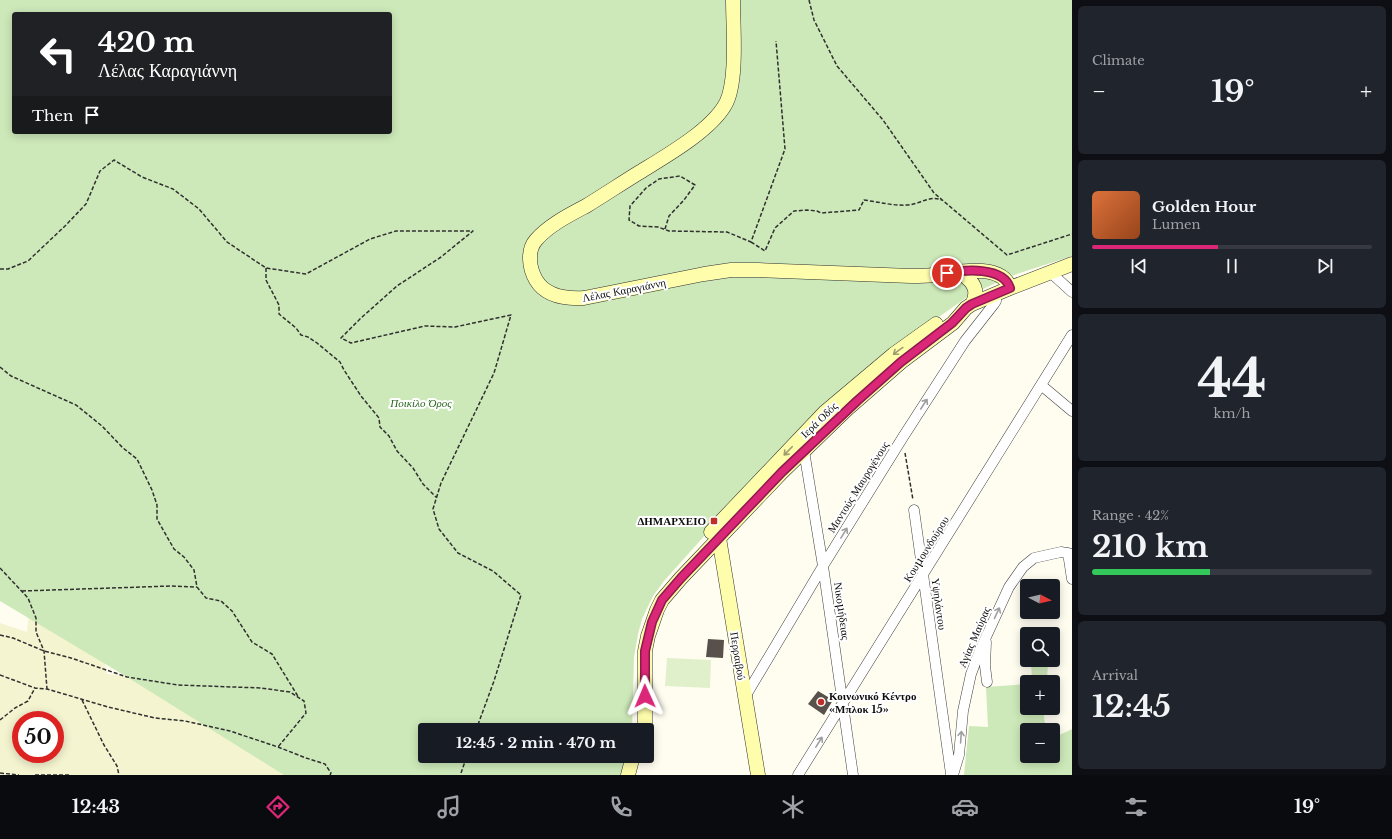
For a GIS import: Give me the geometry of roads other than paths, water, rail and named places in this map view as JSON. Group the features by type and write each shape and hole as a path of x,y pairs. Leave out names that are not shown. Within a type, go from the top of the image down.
{"main road":[{"name":"Λέλας Καραγιάννη","path":"733,0 732,82 725,105 707,126 676,150 556,223 536,240 530,257 531,268 539,285 553,295 574,299 731,270 911,276 959,271 987,272 1005,279 1010,288"},
{"name":"Ιερά Οδός","path":"636,723 637,649 649,607 665,583 743,497 825,412 894,354 948,315 1010,288 1072,264"},
{"name":"Λέλας Καραγιάννη","path":"932,275 948,278 981,279 992,286 996,294"},
{"path":"967,278 975,288 975,296 969,306"},
{"name":"Ιερά Οδός","path":"645,723 645,651 652,622 659,605 672,588 804,451 847,409 885,376 952,323 969,306"},
{"name":"Περραιβού","path":"719,538 758,775"},
{"path":"628,775 631,763"},
{"path":"637,775 640,763"}],"street":[{"path":"1050,272 1072,292"},
{"name":"Μαντούς Μαυρογένους","path":"745,697 823,566 903,437 965,341 996,301 996,294"},
{"name":"Κουμουνδούρου","path":"798,775 1072,335"},
{"path":"1041,385 1072,411"},
{"name":"Νικομήδειας","path":"804,451 823,566 853,775"},
{"name":"Υψηλάντου","path":"914,510 952,775"},
{"path":"1070,553 1072,579"},
{"name":"Αγίας Μαύρας","path":"952,775 958,755 963,711 970,674 1009,587 1023,567 1034,558 1050,554 1070,553"},
{"path":"986,636 985,666 987,682"}],"place":[{"name":"ΔΗΜΑΡΧΕΙΟ","path":"714,521"},
{"name":"Κοινωνικό Κέντρο «Μπλοκ 15»","path":"821,702"}],"park label":[{"name":"Ποικίλο Όρος","path":"421,403"}]}
